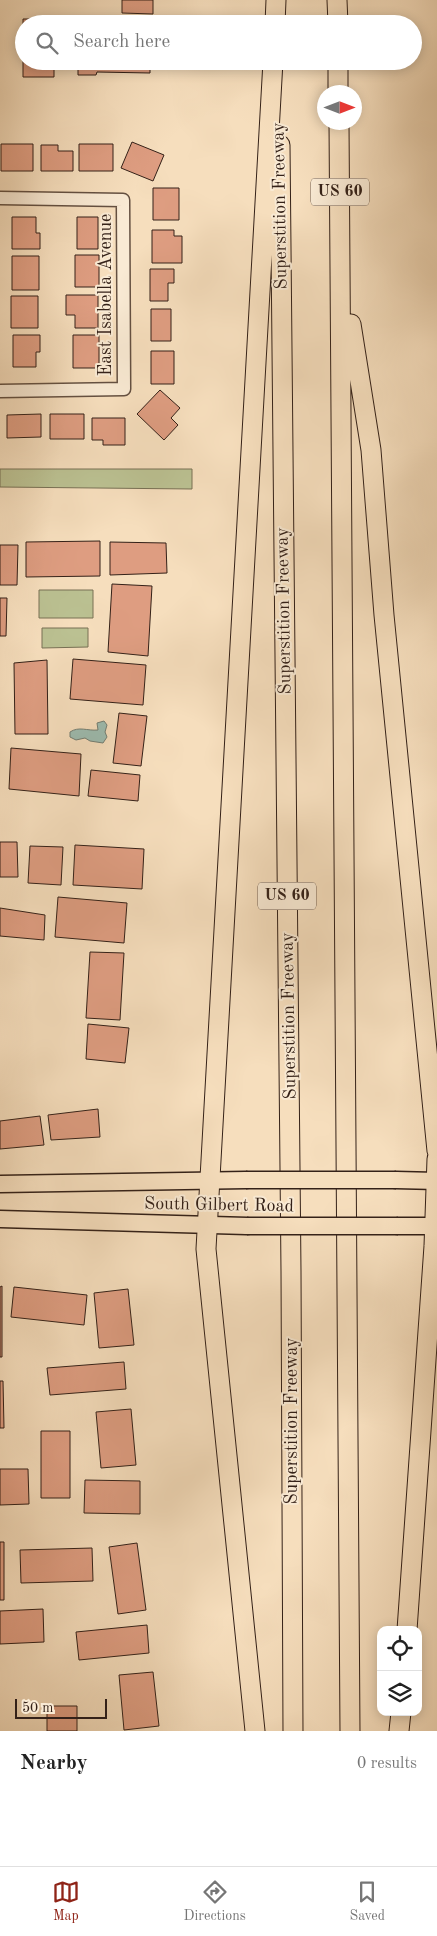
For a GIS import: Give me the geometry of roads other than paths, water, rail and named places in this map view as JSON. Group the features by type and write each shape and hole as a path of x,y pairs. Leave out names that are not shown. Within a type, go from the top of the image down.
{"highway":[{"path":"276,15 277,0"},
{"path":"337,0 338,15"},
{"path":"255,1731 206,1249 272,70"},
{"name":"Superstition Freeway","path":"279,70 291,1271 293,1731"},
{"path":"338,70 338,85"},
{"name":"US 60","path":"339,130 350,1731"},
{"path":"341,262 371,450 384,615 437,1151"},
{"path":"407,1626 436,1226 437,1159"},
{"path":"399,1731 401,1716"}],"main road":[{"name":"South Gilbert Road","path":"0,1184 209,1180 436,1181"},
{"name":"South Gilbert Road","path":"0,1219 207,1226 436,1226"}],"street":[{"name":"East Isabella Avenue","path":"0,198 123,200 124,390 0,391"}]}
